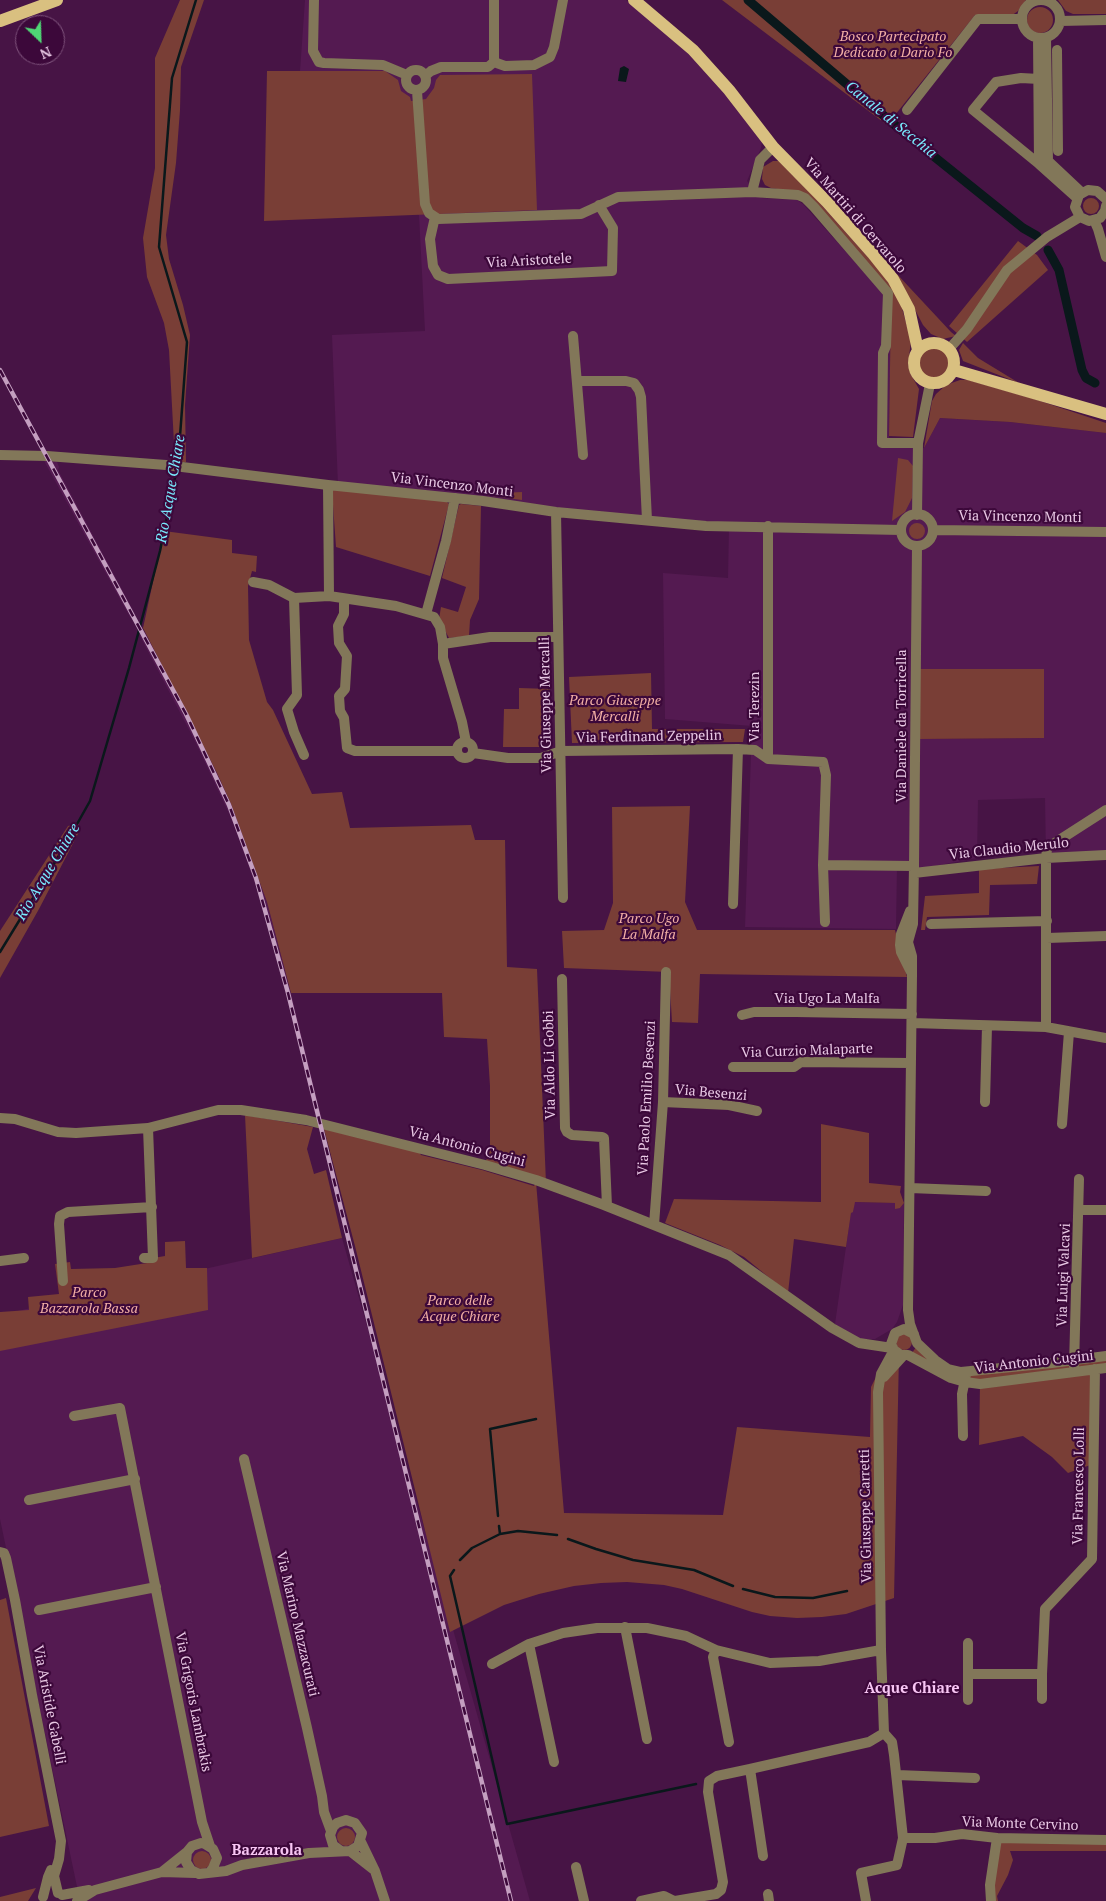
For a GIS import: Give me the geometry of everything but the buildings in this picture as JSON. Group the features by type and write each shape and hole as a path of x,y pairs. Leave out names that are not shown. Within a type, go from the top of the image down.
{"main road":[{"path":"0,21 56,0"},
{"name":"Via Martiri di Cervarolo","path":"634,0 693,50 729,90 773,147 827,202 893,279 909,309 934,343"},
{"name":"Via Martiri di Cervarolo","path":"909,309 914,324 918,350 914,367 919,378 930,384"},
{"path":"918,350 926,345 940,344 949,349 954,359 954,370 947,379 930,384"},
{"path":"954,370 1106,414"}],"street":[{"path":"314,0 313,52 319,62 383,65 407,75"},
{"path":"494,0 494,62"},
{"path":"494,62 505,66 534,65 550,57 564,0"},
{"path":"1042,0 1057,9 1060,21 1056,32 1042,38 1028,33 1022,19 1026,8 1042,0"},
{"path":"906,110 978,19 1022,19"},
{"path":"1060,21 1106,20"},
{"path":"1039,164 1038,79 1042,38"},
{"path":"1042,38 1046,89 1048,161 1079,195"},
{"path":"1057,50 1058,151"},
{"path":"425,76 441,67 488,67 494,62"},
{"path":"415,70 421,72 425,76 425,85 417,90 411,89 406,85 407,75 415,70"},
{"path":"1038,79 1013,79 996,82 973,110 1079,195"},
{"path":"1046,89 1057,89"},
{"path":"417,90 425,204 429,213 435,218 581,214 599,205"},
{"path":"752,192 760,160 773,147"},
{"path":"1094,190 1101,194 1106,205 1100,218 1089,221 1080,217 1075,207 1079,195 1094,190"},
{"name":"Via Martiri di Cervarolo","path":"599,205 618,197 709,193 752,192 798,195 805,198 888,293 886,346 883,353 882,443 918,443"},
{"name":"Via Aristotele","path":"435,218 430,239 433,266 438,275 448,279 612,271 613,228 599,205"},
{"path":"949,349 967,329 1007,270 1047,237 1080,217"},
{"path":"1094,220 1106,257"},
{"path":"573,336 583,455"},
{"path":"577,381 626,381 634,383 639,390 641,397 647,520"},
{"path":"917,515 918,443 930,384"},
{"name":"Via Vincenzo Monti","path":"0,455 47,456 166,465 454,498 556,512 706,526 901,530"},
{"path":"328,485 329,596"},
{"path":"426,614 446,541 454,498"},
{"name":"Via Giuseppe Mercalli","path":"556,512 563,898"},
{"path":"922,515 930,521 933,530 926,543 917,546 908,543 901,530 908,518 922,515"},
{"name":"Via Terezin","path":"768,526 768,759 823,762 826,775 825,922"},
{"name":"Via Vincenzo Monti","path":"933,530 1106,532"},
{"name":"Via Daniele da Torricella","path":"916,1338 910,1324 908,1310 912,975 900,945 901,934 912,905 914,869 917,546"},
{"path":"253,582 269,585 294,598 329,596 396,606 434,617 440,627 443,658 466,742 473,747 473,753 467,758 463,758 457,751 355,751 347,748 344,718 340,711 339,696 346,689 347,656 339,643 338,626 344,614 344,599"},
{"path":"294,598 297,695 287,709 304,756"},
{"path":"443,644 490,637 558,637"},
{"path":"457,751 458,746 466,742"},
{"name":"Via Ferdinand Zeppelin","path":"733,904 738,749"},
{"name":"Via Ferdinand Zeppelin","path":"473,753 508,758 541,758 561,751 738,749 755,750 768,759"},
{"path":"1046,1027 1047,849 1106,810"},
{"name":"Via Claudio Merulo","path":"914,869 1106,855"},
{"path":"824,865 914,869"},
{"path":"931,924 1047,921"},
{"path":"1047,938 1106,936"},
{"name":"Via Paolo Emilio Besenzi","path":"654,1224 663,1102 666,972"},
{"name":"Via Aldo Li Gobbi","path":"562,979 565,1128 572,1135 604,1138 608,1206"},
{"name":"Via Ugo La Malfa","path":"742,1014 754,1012 796,1012 912,1018 987,1026 1046,1027 1106,1038"},
{"path":"985,1102 987,1026"},
{"path":"1062,1124 1069,1032"},
{"name":"Via Curzio Malaparte","path":"733,1067 794,1067 801,1062 911,1063"},
{"name":"Via Besenzi","path":"663,1102 729,1105 757,1111"},
{"name":"Via Antonio Cugini","path":"0,1118 15,1119 58,1132 76,1133 148,1128 218,1110 240,1110 320,1123 536,1180 654,1224 729,1255 832,1328 859,1343 893,1349 951,1378 1106,1356"},
{"path":"144,1258 153,1258 148,1128"},
{"name":"Via Luigi Valcavi","path":"1074,1372 1080,1180"},
{"path":"910,1188 986,1191"},
{"path":"63,1281 58,1224 60,1216 68,1212 152,1207"},
{"path":"1079,1210 1106,1210"},
{"path":"0,1261 24,1258"},
{"name":"Via Daniele da Torricella","path":"897,1333 908,1310"},
{"name":"Via Antonio Cugini","path":"897,1333 908,1330 935,1360 948,1369 980,1384 1106,1368"},
{"path":"871,1344 897,1333"},
{"path":"893,1349 892,1339 897,1333"},
{"path":"880,1381 906,1355 914,1350 916,1338"},
{"name":"Via Giuseppe Carretti","path":"884,1733 881,1650 878,1392 884,1368 893,1349"},
{"name":"Via Francesco Lolli","path":"1042,1699 1045,1609 1092,1560 1095,1369"},
{"name":"Via Antonio Cugini","path":"963,1436 962,1394 966,1377"},
{"name":"Via Grigoris Lambrakis","path":"74,1416 120,1408 202,1822 210,1846"},
{"name":"Via Marino Mazzacurati","path":"244,1459 333,1845 375,1870"},
{"path":"29,1500 135,1479"},
{"name":"Via Aristide Gabelli","path":"0,1552 4,1553 6,1558 61,1841 59,1859 48,1877 42,1899"},
{"path":"39,1610 156,1587"},
{"path":"625,1627 647,1738"},
{"path":"492,1664 528,1644 563,1633 597,1628 647,1628 686,1636 716,1650 770,1663 819,1661 881,1650"},
{"path":"968,1643 968,1700"},
{"path":"528,1644 554,1762"},
{"path":"716,1650 713,1657 729,1742"},
{"path":"968,1674 1042,1674"},
{"path":"641,1901 664,1896 674,1901 716,1894 721,1890 724,1882 708,1792 709,1781 716,1776 869,1742 884,1733 892,1742 903,1838 897,1865 861,1873 866,1901"},
{"path":"750,1769 763,1856"},
{"path":"897,1776 976,1778"},
{"name":"Via Marino Mazzacurati","path":"322,1796 329,1810 342,1821 351,1821 358,1826 362,1834 361,1842 375,1870 384,1901"},
{"path":"309,1853 323,1844 337,1823 342,1821"},
{"name":"Via Grigoris Lambrakis","path":"196,1844 202,1822"},
{"name":"Via Monte Cervino","path":"903,1838 935,1838 962,1834 997,1838 1106,1840"},
{"path":"991,1901 990,1885 997,1838"},
{"path":"42,1899 47,1894 62,1896 95,1890 162,1872 202,1874 226,1871 242,1865 309,1853 346,1851 358,1846 361,1842"},
{"path":"162,1872 196,1844 210,1846 217,1858 227,1863 242,1865"},
{"path":"187,1852 186,1862 195,1873"},
{"path":"210,1872 217,1858"},
{"name":"Via Aristide Gabelli","path":"56,1866 54,1880 62,1896"},
{"path":"576,1867 584,1901"},
{"path":"77,1901 95,1890"}],"shaded area":[{"path":"305,0 626,0 690,53 727,94 735,108 759,137 762,142 761,148 747,181 762,198 797,200 803,204 882,292 886,301 891,303 889,444 898,443 918,449 924,448 940,418 1010,422 1106,433 1106,855 1046,858 1045,798 978,800 977,858 918,869 897,866 896,929 745,927 752,726 665,719 663,573 728,578 729,526 338,486 332,335 425,331 419,215 267,71 300,71","holes":["1043,669 1044,738 920,739"]},
{"path":"624,66 629,69 626,82 618,81 620,68"},
{"path":"43,459 56,459 59,467 58,470 135,614 130,617"},
{"path":"145,632 217,773 231,804 267,902 322,1120 316,1118 286,989 262,903 232,820 196,743 140,636"},
{"path":"854,1202 895,1203 895,1208 900,1208 904,1203 903,1305 897,1322 892,1329 875,1339 858,1339 835,1324"},
{"path":"342,1238 530,1901 80,1901 0,1519 0,1315"}],"green space":[{"path":"180,0 204,0 181,67 176,163 166,235 169,259 190,335 185,405 186,462 175,462 169,350 164,323 147,277 143,238 155,168 155,58"},
{"name":"Bosco Partecipato Dedicato a Dario Fo","path":"722,0 1026,0 1018,11 1011,16 975,15 887,125"},
{"path":"1058,0 1106,0 1106,14 1073,14 1066,11"},
{"path":"1040,7 1049,11 1053,20 1049,29 1040,33 1031,29 1027,20 1031,11"},
{"path":"267,71 385,71 398,80 401,91 410,97 411,101 426,99 440,75 532,74 537,210 264,221"},
{"path":"773,161 779,161 817,200 882,273 900,301 911,341 908,364 910,373 919,389 913,437 889,436 891,298 805,193 771,188 765,185 762,179 763,167"},
{"path":"1091,198 1099,206 1091,214 1083,206"},
{"path":"1018,241 1037,255 1048,270 967,342 949,326"},
{"path":"896,273 956,336 943,339 931,334 923,325"},
{"path":"963,343 978,358 1019,383 963,361 959,350"},
{"path":"934,348 940,349 948,357 948,369 940,377 934,378 928,377 920,369 919,363 920,357 928,349"},
{"path":"960,380 968,380 1031,398 1106,423 1106,433 1010,422 940,418 924,448 932,401 936,394 946,385"},
{"path":"898,458 908,460 913,466 912,498 905,512 892,521"},
{"path":"335,489 446,501 449,504 430,576 336,547 332,491"},
{"path":"522,492 522,500 478,494"},
{"path":"459,505 481,506 479,599 470,620 469,636 449,638 439,619 441,607 458,612 466,587 442,578"},
{"path":"914,523 920,523 925,528 923,537 914,539 909,534 909,528"},
{"path":"164,531 232,540 232,553 257,556 256,572 252,571 248,586 249,640 267,702 273,710 312,794 342,792 350,828 471,825 475,840 505,840 507,967 537,969 546,1183 485,1165 490,1147 490,1086 487,1039 444,1037 442,993 291,993 267,902 231,804 143,628"},
{"path":"919,669 1044,669 1044,738 920,739"},
{"name":"Parco Giuseppe Mercalli","path":"651,673 652,729 745,729 743,742 572,743 569,677"},
{"path":"519,688 550,689 549,747 503,747 504,709 519,709"},
{"name":"Parco Ugo La Malfa","path":"690,806 685,902 697,930 895,930 907,977 700,974 698,1023 672,1022 669,972 564,968 562,931 604,930 613,903 612,807"},
{"path":"78,823 80,830 0,978 0,931 68,826"},
{"path":"1039,866 1037,884 990,885 989,915 927,917 925,930 921,930 925,896 979,893 979,869"},
{"path":"245,1115 313,1127 307,1149 314,1174 326,1170 342,1238 252,1258"},
{"path":"821,1124 869,1133 869,1183 901,1186 900,1192 904,1203 900,1208 895,1209 895,1203 855,1202 853,1212 851,1213 846,1247 794,1239 788,1293 744,1257 720,1245 665,1223 674,1199 821,1202"},
{"name":"Parco delle Acque Chiare","path":"324,1129 419,1152 421,1155 482,1170 534,1186 536,1182 564,1513 723,1515 737,1427 870,1437 871,1387 885,1359 899,1354 894,1598 846,1614 797,1618 770,1616 752,1612 664,1585 627,1582 601,1583 574,1586 504,1605 450,1632 355,1246"},
{"name":"Parco Bazzarola Bassa","path":"185,1241 186,1268 207,1268 208,1310 0,1351 0,1312 29,1310 28,1297 59,1294 55,1264 70,1262 71,1269 115,1268 147,1263 153,1258 165,1256 165,1242"},
{"path":"904,1334 912,1342 904,1350 896,1342"},
{"path":"916,1347 948,1369 1106,1356 1106,1368 1095,1369 1093,1464 1068,1473 1052,1457 1023,1436 979,1445 980,1384 912,1353"},
{"path":"6,1598 49,1826 0,1837 0,1600"},
{"path":"346,1828 352,1831 355,1837 352,1843 346,1846 340,1843 337,1837 340,1831"},
{"path":"997,1838 1106,1840 1106,1851 1010,1851 1013,1860 1008,1875 997,1896 998,1901 991,1901"},
{"path":"202,1851 208,1854 211,1860 208,1866 202,1869 196,1866 193,1860 196,1854"},
{"path":"36,1888 28,1901 0,1901 0,1897"}],"waterway":[{"name":"Rio Acque Chiare","path":"178,463 187,342 159,247 172,78 196,0"},
{"name":"Canale di Secchia","path":"748,0 896,126 1023,228 1037,236"},
{"name":"Canale di Secchia","path":"1048,250 1059,270 1082,370 1086,378 1095,383"},
{"name":"Rio Acque Chiare","path":"0,952 90,801 129,668 160,551 177,468"},
{"path":"498,1516 490,1429 536,1419"},
{"path":"460,1560 472,1548 500,1534 499,1526"},
{"path":"500,1534 518,1531 557,1535"},
{"path":"568,1539 633,1560 694,1570 733,1586"},
{"path":"454,1570 450,1576 507,1824 696,1784"},
{"path":"743,1589 775,1597 813,1598 847,1591"}],"railway":[{"path":"0,370 186,714 229,805 256,878 288,993 511,1901"}],"district":[{"name":"Acque Chiare","path":"912,1689"},
{"name":"Bazzarola","path":"267,1851"}]}
